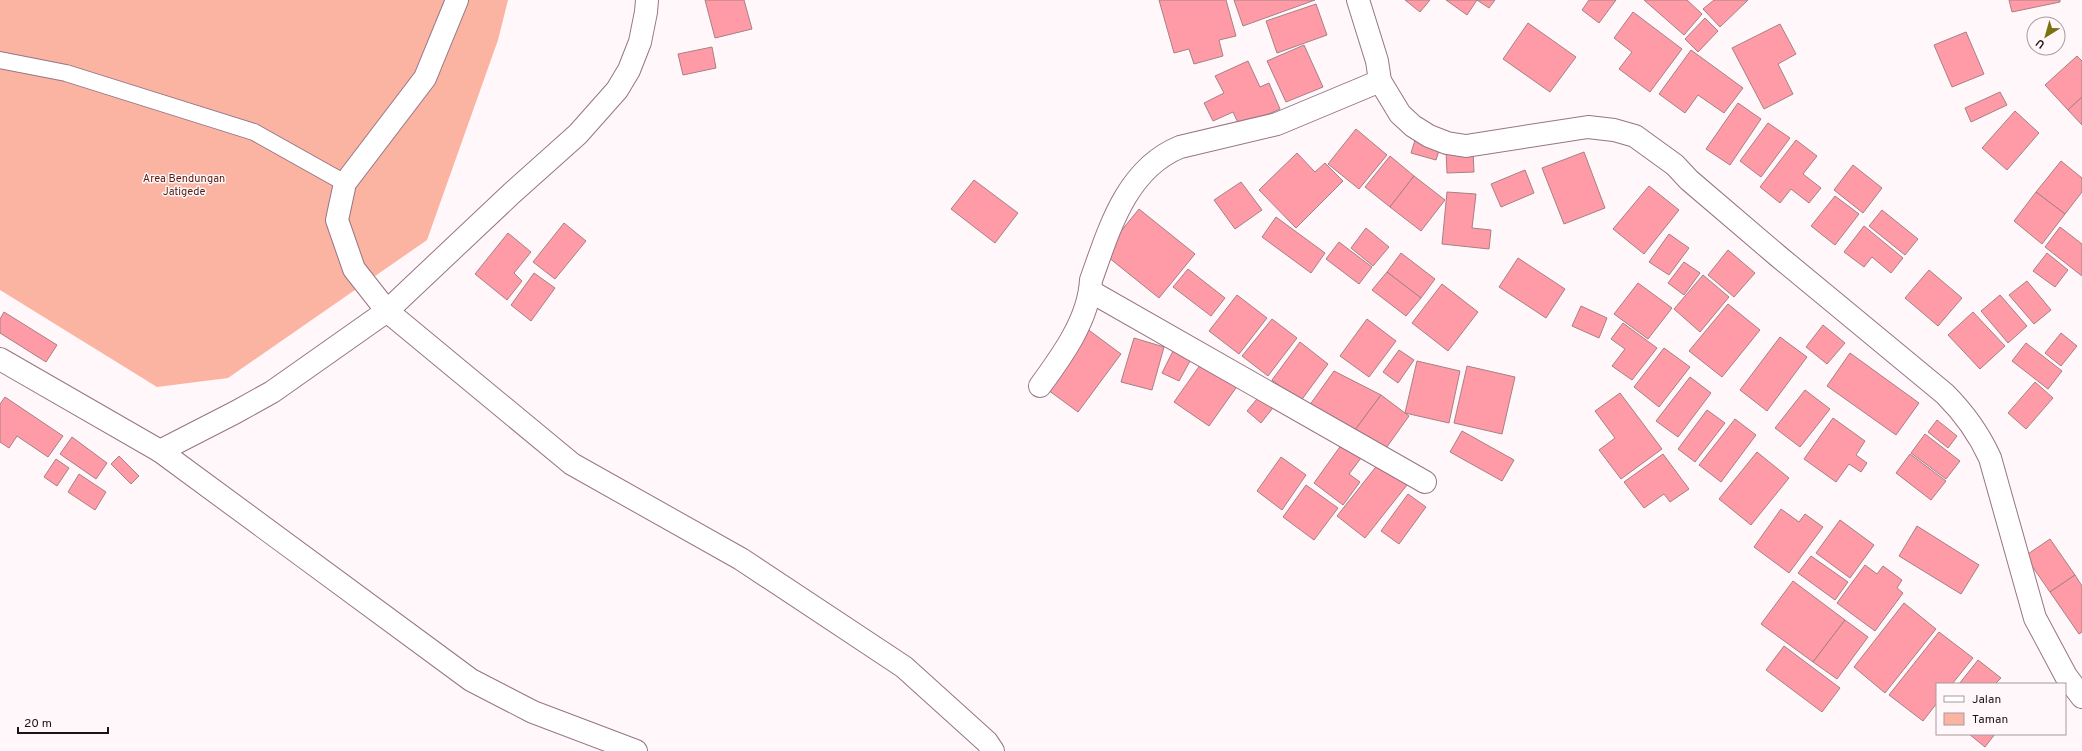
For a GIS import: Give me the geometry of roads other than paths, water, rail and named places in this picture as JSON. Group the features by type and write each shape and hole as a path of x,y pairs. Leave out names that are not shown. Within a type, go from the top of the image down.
{"street":[{"path":"457,0 425,78 345,182 337,220 354,269 387,311 572,464 741,559 904,667 987,742 993,751"},
{"path":"160,451 272,392 387,311 512,192 578,134 617,90 629,70 640,42 647,0"},
{"path":"1358,0 1377,61 1380,81 1400,114 1413,126 1429,136 1447,143 1466,146 1566,129 1588,127 1614,130 1635,136 1676,165 1689,180 1766,246 1945,394 1960,409 1981,439 1990,458 2035,618 2066,676 2082,698"},
{"path":"1040,386 1070,340 1090,291 1091,280 1108,232 1126,194 1147,169 1168,153 1180,147 1278,124 1380,81"},
{"path":"1090,291 1425,482"},
{"path":"0,359 160,451 471,680 533,712 636,751"}],"lane":[{"path":"0,60 66,73 254,132 345,182"}],"park label":[{"name":"Area Bendungan Jatigede","path":"184,184"}]}
